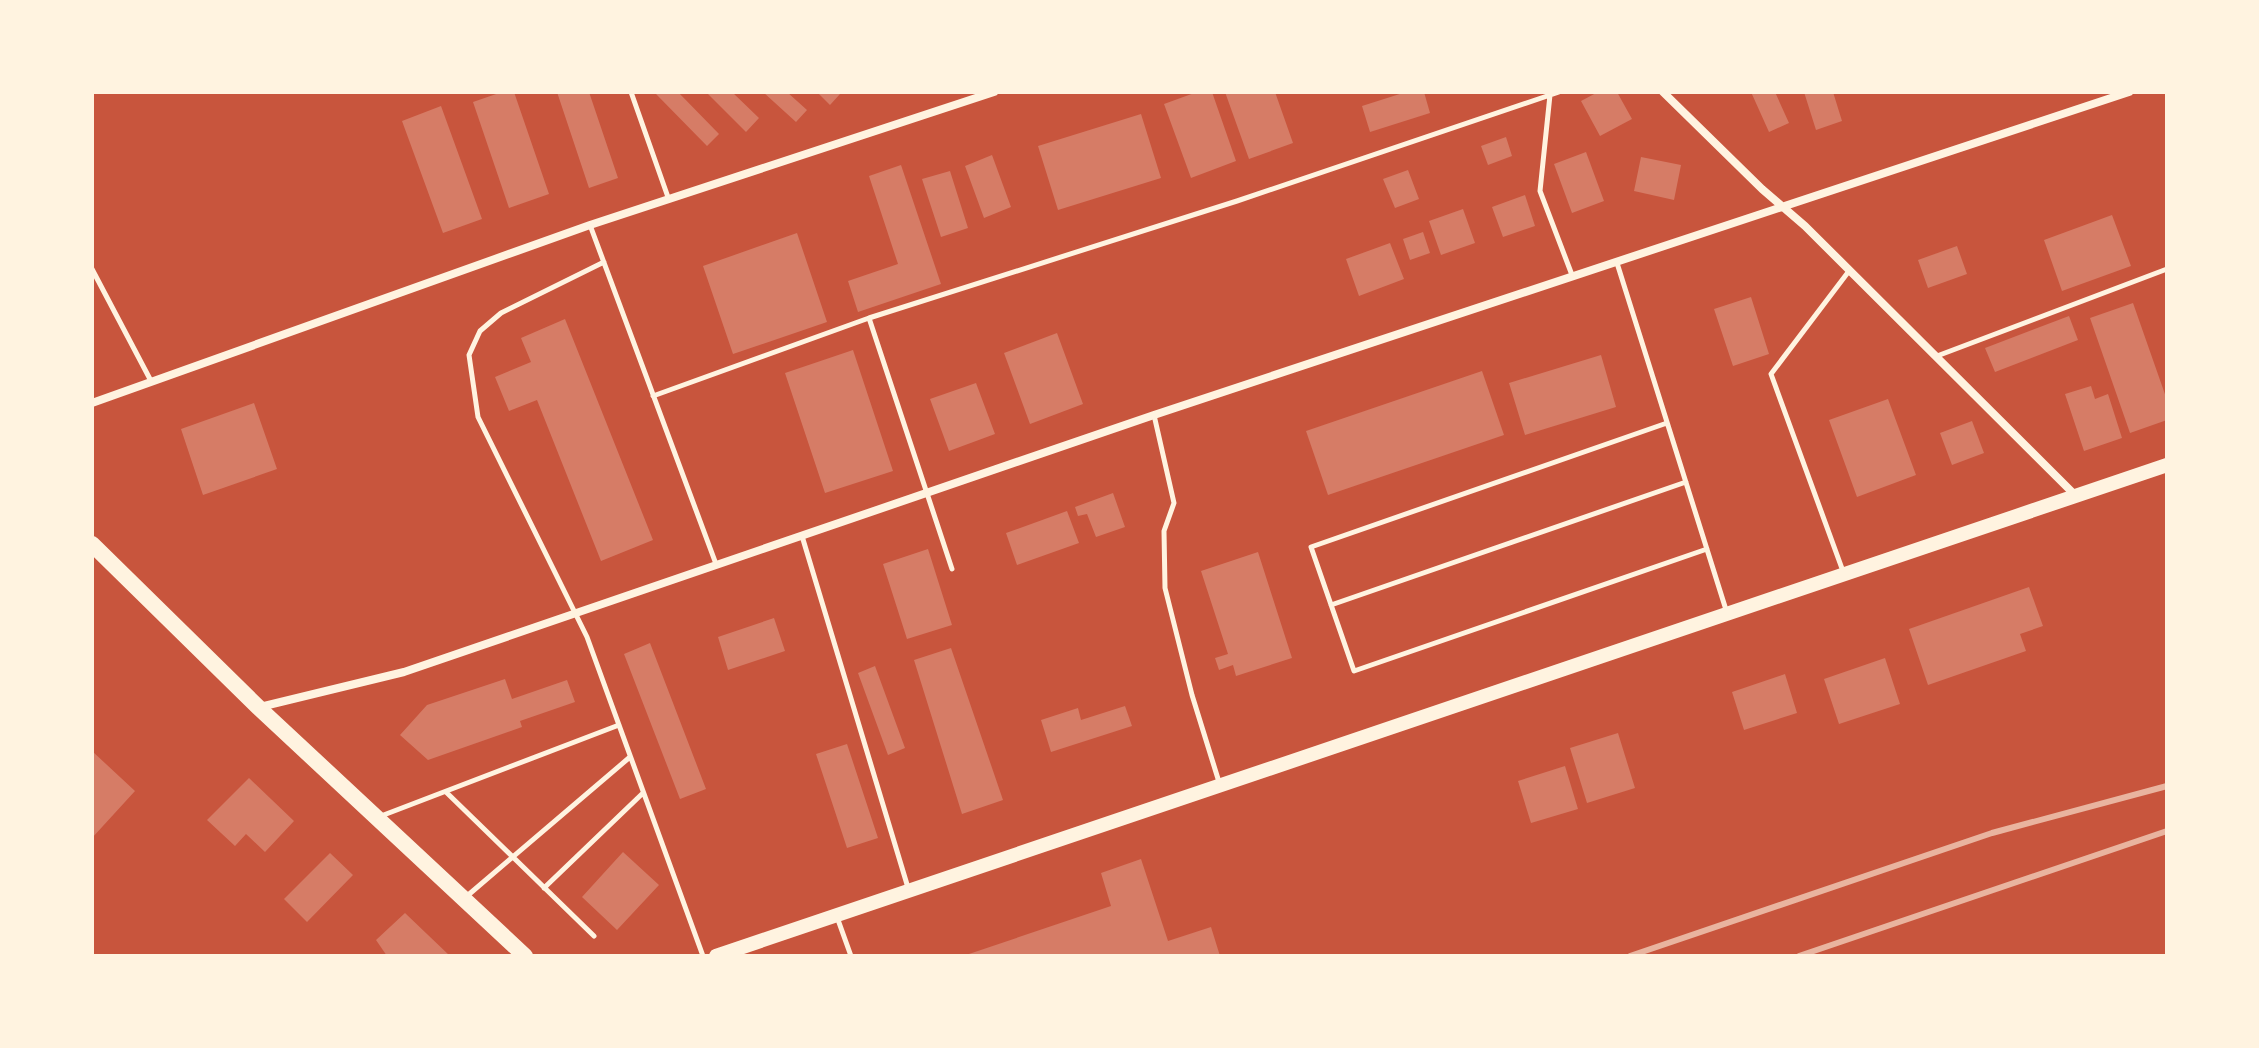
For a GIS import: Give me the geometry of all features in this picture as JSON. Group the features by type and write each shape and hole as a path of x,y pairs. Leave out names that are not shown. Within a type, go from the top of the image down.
{"main road":[{"path":"716,956 2167,465"},
{"path":"92,544 259,708 525,956"}],"street":[{"path":"92,403 590,225 994,92"},
{"path":"1663,92 2075,495"},
{"path":"259,708 404,672 1154,415 1785,209 2129,92"}],"lane":[{"path":"631,92 669,201"},
{"path":"653,396 869,318 1237,201 1559,92"},
{"path":"1550,95 1540,191 1573,278"},
{"path":"590,225 716,565"},
{"path":"604,262 501,313 480,331 469,355 478,417 568,593 574,614 587,637 703,956"},
{"path":"1617,263 1727,614"},
{"path":"92,269 152,381"},
{"path":"1936,357 2167,269"},
{"path":"1844,575 1771,374 1849,271"},
{"path":"869,318 952,569"},
{"path":"1154,415 1174,503 1164,531 1165,588 1192,695 1221,786"},
{"path":"1667,423 1311,547 1354,671 1707,549"},
{"path":"1331,605 1686,482"},
{"path":"802,535 909,893"},
{"path":"376,818 619,725"},
{"path":"463,900 630,757"},
{"path":"446,792 594,936"},
{"path":"544,888 643,793"},
{"path":"837,916 851,956"}],"building":[{"path":"502,92 514,92 549,194 509,208 473,102"},
{"path":"557,92 589,92 618,178 589,188"},
{"path":"678,92 719,134 707,146 656,94"},
{"path":"706,92 732,92 759,118 746,132"},
{"path":"763,92 787,92 807,110 796,122"},
{"path":"817,92 838,92 840,94 830,105"},
{"path":"1197,92 1212,92 1236,161 1191,178 1164,104"},
{"path":"1225,92 1275,92 1293,143 1249,159"},
{"path":"1406,92 1424,92 1430,113 1370,132 1362,106"},
{"path":"1598,92 1617,92 1632,119 1600,136 1581,101"},
{"path":"1751,92 1775,92 1789,123 1769,132"},
{"path":"1804,92 1833,92 1842,121 1816,130"},
{"path":"441,106 482,219 443,233 402,121"},
{"path":"1141,114 1161,178 1058,210 1038,146"},
{"path":"1506,137 1512,156 1488,165 1481,146"},
{"path":"1586,152 1604,201 1572,213 1554,164"},
{"path":"992,155 1011,207 984,218 965,166"},
{"path":"1641,157 1681,165 1674,200 1634,191"},
{"path":"901,165 941,284 858,312 848,281 898,264 869,176"},
{"path":"1408,170 1419,199 1395,208 1383,179"},
{"path":"950,171 968,228 941,237 922,179"},
{"path":"1525,195 1535,226 1503,237 1492,207"},
{"path":"1463,209 1475,243 1441,255 1429,221"},
{"path":"2112,215 2131,266 2062,291 2044,240"},
{"path":"1423,232 1430,253 1410,260 1403,239"},
{"path":"797,233 827,322 733,354 703,266"},
{"path":"1390,243 1404,279 1359,296 1346,259"},
{"path":"1957,246 1967,274 1928,288 1918,260"},
{"path":"1751,297 1769,354 1733,366 1714,309"},
{"path":"2133,303 2167,400 2167,420 2130,433 2090,318"},
{"path":"2069,316 2078,340 1995,372 1985,348"},
{"path":"565,319 653,540 601,561 537,400 509,411 495,377 531,362 521,338"},
{"path":"1057,333 1083,404 1030,424 1004,353"},
{"path":"853,350 893,471 825,493 785,373"},
{"path":"1601,355 1616,407 1525,435 1509,383"},
{"path":"1482,371 1504,435 1328,495 1306,431"},
{"path":"976,383 995,434 949,451 930,399"},
{"path":"2091,386 2095,399 2108,394 2122,438 2084,451 2065,394"},
{"path":"1888,399 1916,475 1857,497 1829,420"},
{"path":"254,403 277,469 203,495 181,429"},
{"path":"1972,421 1984,453 1952,465 1940,433"},
{"path":"1113,493 1125,527 1096,537 1087,514 1078,516 1075,507"},
{"path":"1067,511 1079,543 1017,565 1006,533"},
{"path":"928,549 952,625 907,639 883,564"},
{"path":"1258,552 1292,658 1236,676 1233,665 1219,670 1215,658 1228,654 1201,571"},
{"path":"2029,587 2043,626 2020,634 2026,651 1928,685 1909,629"},
{"path":"774,618 785,651 728,670 718,637"},
{"path":"650,643 706,789 680,799 624,654"},
{"path":"951,648 1003,800 962,814 914,660"},
{"path":"1885,658 1900,704 1839,724 1824,679"},
{"path":"875,666 905,748 888,755 858,673"},
{"path":"1785,674 1797,713 1744,730 1732,692"},
{"path":"505,679 512,699 567,680 575,702 520,721 522,727 428,760 400,735 427,705"},
{"path":"1125,706 1132,726 1051,752 1041,720 1078,708 1081,720"},
{"path":"1618,733 1635,788 1587,803 1570,748"},
{"path":"847,744 878,838 847,848 816,754"},
{"path":"92,751 135,791 92,838"},
{"path":"1565,766 1578,809 1531,823 1518,781"},
{"path":"249,778 294,821 265,852 246,834 235,846 207,820"},
{"path":"623,852 659,885 617,930 582,897"},
{"path":"330,853 353,875 307,922 284,899"},
{"path":"1141,859 1168,941 1211,927 1220,956 963,956 1111,906 1101,873"},
{"path":"405,913 450,956 387,956 376,940"}],"railway":[{"path":"1630,956 1992,833 2167,786"},
{"path":"1799,956 2167,831"}]}
